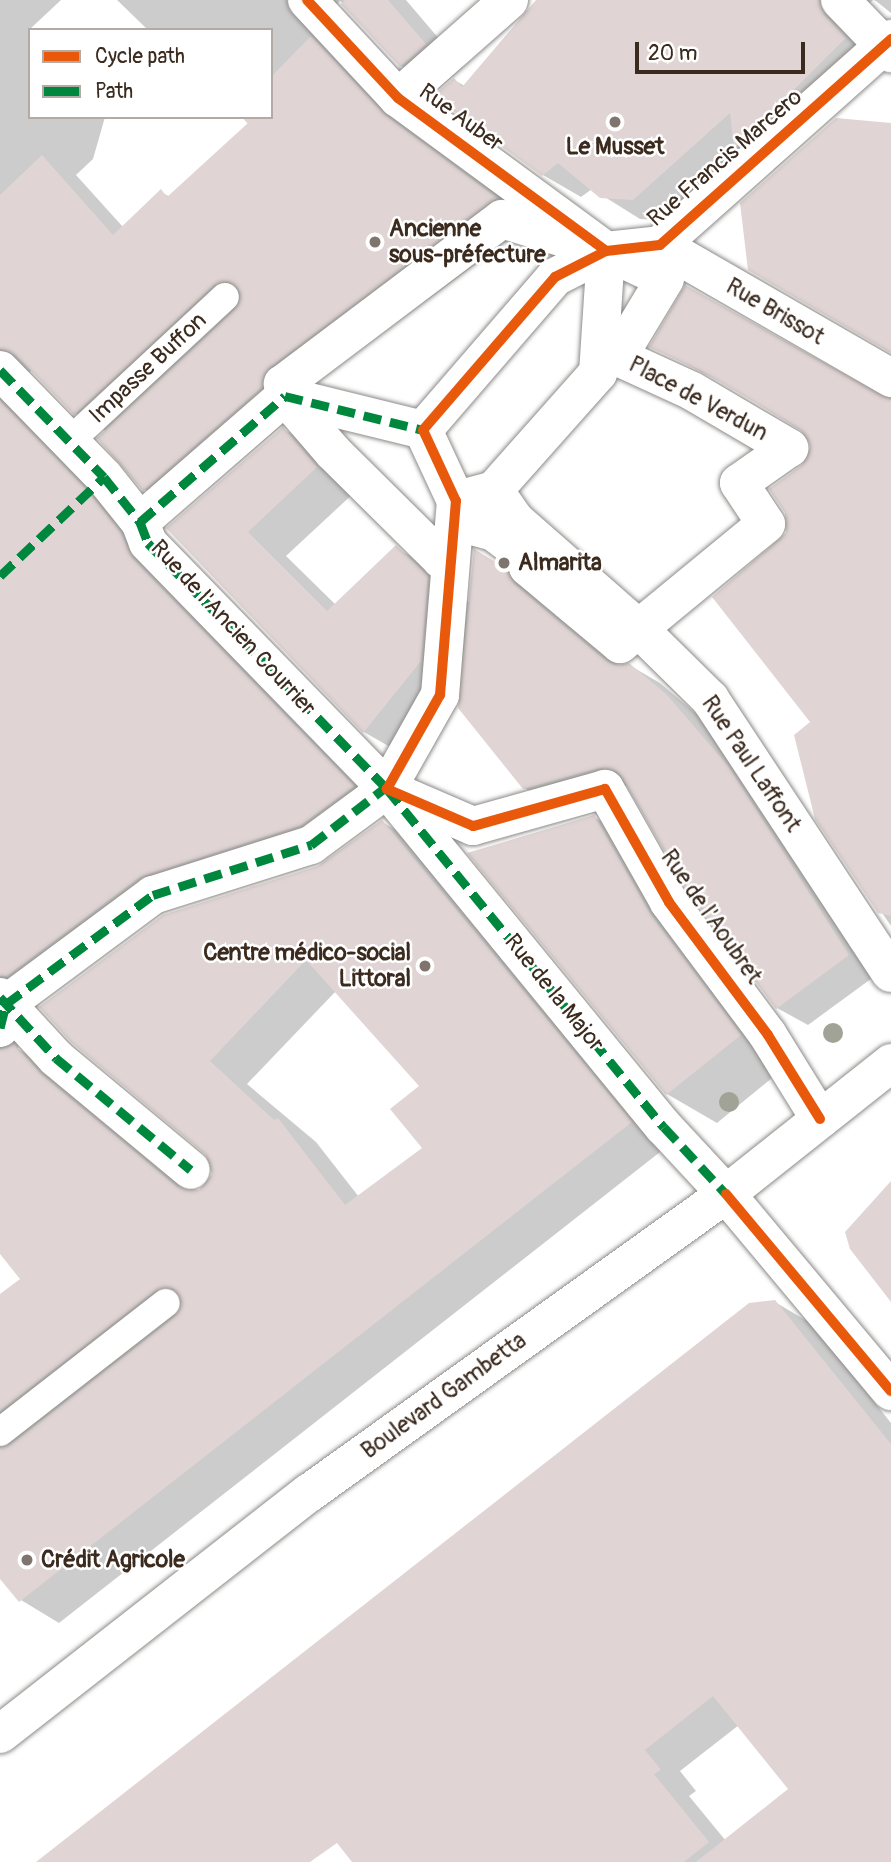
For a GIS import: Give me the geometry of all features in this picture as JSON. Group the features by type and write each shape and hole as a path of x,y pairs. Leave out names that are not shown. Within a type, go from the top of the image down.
{"street":[{"name":"Rue Auber","path":"307,0 398,98 606,251"},
{"path":"398,98 509,0"},
{"path":"840,0 889,46"},
{"name":"Rue Francis Marcero","path":"424,430 555,277 606,251 660,245 889,46"},
{"name":"Place de Verdun","path":"502,219 606,251 665,279 618,357 692,391 789,448 739,483 766,524 620,644 528,567 531,560 502,537 468,524 455,515 441,559 333,452 296,410 295,399 293,390 283,384 502,219"},
{"name":"Rue Brissot","path":"660,245 891,378"},
{"path":"455,515 494,490 598,373 606,251"},
{"name":"Rue de l'Ancien Courrier","path":"0,370 71,440 141,522 148,543 387,789"},
{"path":"141,522 285,396 424,430 455,515 440,695 387,789 311,845 153,895 2,1010 191,1170"},
{"name":"Rue Paul Laffont","path":"494,490 516,521 639,629 710,699 891,973"},
{"name":"Rue de l'Aoubret","path":"387,789 473,826 605,789 669,902 768,1035 820,1119"},
{"name":"Rue de la Major","path":"387,789 664,1127 726,1194 891,1391"},
{"name":"Boulevard Gambetta","path":"0,1734 309,1493 726,1194 891,1063"}],"lane":[{"name":"Impasse Buffon","path":"71,440 225,297"},
{"path":"0,1432 166,1303"}],"building":[{"path":"345,0 388,0 426,44 400,67 341,4"},
{"path":"536,0 819,0 824,15 846,38 734,149 730,113 633,200 600,198 558,163 542,176 433,96 454,78 462,87"},
{"path":"311,36 385,115 497,198 270,367 262,387 143,491 97,438 236,309 241,293 229,281 214,285 74,415 16,355 0,349 0,195 42,155 113,235 161,189 167,197 248,123 244,119 273,119 273,75"},
{"path":"836,118 891,123 891,353 748,270 740,203"},
{"path":"685,285 891,400 891,916 878,913 815,819 794,735 810,722 712,597 786,533 785,513 769,489 802,465 811,446 800,429 703,372 649,347"},
{"path":"0,401 88,491 121,533 132,558 354,786 301,825 140,877 7,976 0,976"},
{"path":"283,427 317,467 248,532 327,611 396,545 428,576 421,661 363,733 166,528"},
{"path":"474,549 507,569 514,584 606,661 615,665 629,663 667,695 728,766 849,955 776,1009 687,890 618,771 599,768 523,789 458,708"},
{"path":"594,815 651,915 741,1035 666,1095 467,853"},
{"path":"382,820 632,1122 19,1602 0,1579 0,1448 10,1445 176,1316 182,1301 173,1288 156,1290 0,1411 0,1294 20,1279 0,1254 0,1050 14,1044 42,1075 177,1187 199,1190 212,1174 205,1154 71,1042 39,1007 163,915 318,866","holes":["306,960 419,1086 390,1109 422,1148 345,1205 278,1118 274,1120 210,1061"]},
{"path":"891,1181 891,1302 850,1249 845,1232"},
{"path":"775,1300 891,1444 891,1862 696,1862 788,1789 713,1696 645,1750 661,1770 654,1774 709,1842 684,1862 352,1862 337,1843 310,1862 36,1862 749,1303"}],"marked path":[{"path":"0,370 104,477 140,522 148,543 387,789 664,1127 726,1194"},
{"path":"140,522 285,396 423,430"},
{"path":"0,576 104,477"},
{"path":"0,1028 6,1004 153,895 311,845 390,784"},
{"path":"0,997 56,1058 191,1170"}],"cycle path":[{"path":"307,0 398,98 606,251"},
{"path":"820,1119 768,1035 669,902 605,789 473,826 387,789 440,695 456,501 423,430 555,277 606,251 660,245 891,39"},
{"path":"726,1194 891,1391"}],"place":[{"name":"Le Musset","path":"615,122"},
{"name":"Ancienne sous-préfecture","path":"375,242"},
{"name":"Almarita","path":"504,563"},
{"name":"Centre médico-social Littoral","path":"425,966"},
{"name":"Crédit Agricole","path":"27,1560"}]}
